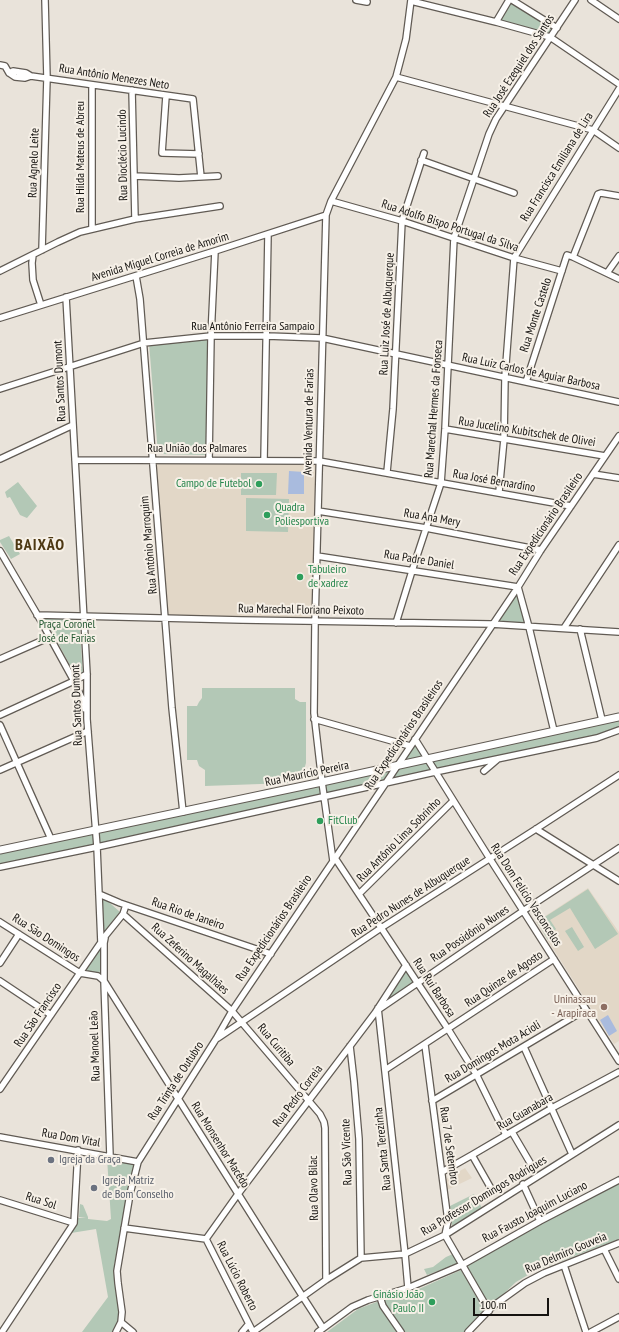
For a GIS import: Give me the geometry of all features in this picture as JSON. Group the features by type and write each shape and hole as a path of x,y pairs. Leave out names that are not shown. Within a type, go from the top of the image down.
{"main road":[{"name":"Rua Maurício Pereira","path":"0,850 322,782 619,716"}],"street":[{"name":"Rua Agnelo Leite","path":"42,250 48,78 45,0"},
{"path":"356,0 367,2"},
{"path":"411,0 550,37 619,84"},
{"name":"Avenida Ventura de Farias","path":"334,859 314,719 315,622 326,215 331,201 396,77 406,39 411,0"},
{"path":"496,22 510,0 557,28"},
{"name":"Rua José Ezequiel dos Santos","path":"454,238 489,134 496,119 575,0"},
{"path":"591,0 619,18"},
{"name":"Rua Antônio Menezes Neto","path":"0,65 5,66 9,73 13,71 26,72 31,76 193,99 199,154"},
{"path":"396,77 593,130 619,148"},
{"name":"Rua Hilda Mateus de Abreu","path":"92,85 92,229"},
{"name":"Rua Francisca Emiliana de Lira","path":"514,258 619,89"},
{"name":"Rua Dioclécio Lucindo","path":"132,90 135,219"},
{"path":"166,96 162,153 199,154 201,177"},
{"name":"Rua Luiz José de Albuquerque","path":"387,472 393,408 402,221 424,153"},
{"path":"422,160 514,193"},
{"path":"135,176 218,176"},
{"name":"Rua Monte Castelo","path":"526,382 562,271 598,194 601,193 619,196"},
{"name":"Rua Adolfo Bispo Portugal da Silva","path":"331,201 402,221 514,258 562,271"},
{"path":"0,271 65,238 92,229 135,219 220,206"},
{"name":"Avenida Miguel Correia de Amorim","path":"0,318 326,215"},
{"path":"264,460 268,234"},
{"name":"Rua Marechal Hermes da Fonseca","path":"396,623 441,483 454,238"},
{"path":"209,460 211,336 215,251"},
{"path":"33,255 33,280 41,304"},
{"path":"570,256 619,279"},
{"path":"607,273 619,256"},
{"path":"499,492 504,439 505,377 514,258"},
{"name":"Rua Antônio Marroquim","path":"136,276 140,299 144,343 172,708 183,812"},
{"name":"Rua Santos Dumont","path":"66,298 87,674 87,719 96,830 101,943"},
{"name":"Rua Antônio Ferreira Sampaio","path":"0,389 144,343 211,336 322,338"},
{"name":"Rua Luiz Carlos de Aguiar Barbosa","path":"322,338 395,355 619,402"},
{"path":"0,459 73,426"},
{"name":"Rua Jucelino Kubitschek de Olivei","path":"445,429 605,456"},
{"name":"Rua Expedicionário Brasileiro","path":"491,624 518,587 541,550 619,436"},
{"name":"Rua União dos Palmares","path":"75,460 153,459 319,461"},
{"name":"Rua José Bernardino","path":"319,461 571,506"},
{"path":"593,474 619,478"},
{"name":"Rua Ana Mery","path":"318,511 426,528 541,550"},
{"path":"564,628 619,545"},
{"path":"0,551 74,681 87,719"},
{"name":"Rua Padre Daniel","path":"317,556 518,587"},
{"path":"518,587 529,626 554,731"},
{"name":"Rua Marechal Floriano Peixoto","path":"37,615 315,622 491,624 619,632"},
{"name":"Rua Expedicionários Brasileiros","path":"334,859 491,624"},
{"path":"580,629 602,720"},
{"path":"0,659 50,637"},
{"path":"0,715 87,674"},
{"path":"314,719 410,746"},
{"path":"0,725 51,839"},
{"path":"0,866 97,847 435,772 597,738 619,730"},
{"path":"0,770 88,731"},
{"name":"Rua Dom Felício Vasconcelos","path":"415,739 619,1061"},
{"path":"484,771 499,759"},
{"name":"Rua Pedro Nunes de Albuquerque","path":"216,1039 381,928 619,775"},
{"name":"Rua Antônio Lima Sobrinho","path":"360,894 453,800"},
{"path":"536,829 619,881"},
{"path":"330,839 336,845 343,846"},
{"name":"Rua Possidônio Nunes","path":"377,1010 619,848"},
{"name":"Rua Rui Barbosa","path":"334,859 360,894 448,1029 476,1074 506,1135"},
{"name":"Rua Expedicionários Brasileiro","path":"232,1011 334,859"},
{"name":"Rua Rio de Janeiro","path":"99,894 126,905 271,954"},
{"name":"Rua São Francisco","path":"0,1090 2,1082 123,914 126,905"},
{"name":"Rua Zeferino Magalhães","path":"123,914 232,1011 242,1022"},
{"name":"Rua São Domingos","path":"0,922 80,973"},
{"path":"0,963 19,934"},
{"name":"Rua Manoel Leão","path":"106,936 104,943 104,981 110,1156"},
{"name":"Rua Quinze de Agosto","path":"385,1070 554,959"},
{"name":"Rua Pedro Correia","path":"206,1239 238,1194 377,1010 406,965"},
{"name":"Rua Monsenhor Macêdo","path":"80,973 98,976 104,981 323,1328"},
{"path":"0,981 51,1015"},
{"name":"Rua Santa Terezinha","path":"377,1010 385,1070 408,1288"},
{"name":"Rua Domingos Mota Acioli","path":"432,1101 586,1010"},
{"name":"Rua Trinta de Outubro","path":"121,1322 122,1312 117,1271 130,1194 138,1162 216,1039 232,1011"},
{"name":"Rua Curitiba","path":"242,1022 308,1101"},
{"name":"Rua 7 de Setembro","path":"425,1045 448,1221 445,1235"},
{"name":"Rua São Vicente","path":"350,1046 359,1139 361,1258"},
{"path":"524,1046 572,1154"},
{"name":"Rua Guanabara","path":"442,1172 552,1108 619,1072"},
{"name":"Rua Olavo Bilac","path":"308,1101 320,1114 325,1128 326,1280"},
{"name":"Rua Professor Domingos Rodrigues","path":"253,1332 326,1280 361,1258 405,1254 445,1235 523,1184 619,1125"},
{"path":"512,1132 532,1166"},
{"name":"Rua Dom Vital","path":"0,1137 138,1162"},
{"path":"2,1332 74,1223 78,1150"},
{"path":"472,1155 493,1192"},
{"name":"Rua Fausto Joaquim Luciano","path":"318,1332 352,1307 408,1288 462,1265 540,1221 619,1180"},
{"path":"523,1184 540,1221"},
{"name":"Rua Sol","path":"0,1200 74,1223"},
{"name":"Rua Lúcio Roberto","path":"124,1228 206,1239 253,1332"},
{"path":"445,1235 489,1311"},
{"name":"Rua Delmiro Gouveia","path":"468,1332 509,1293 525,1282 619,1243"},
{"path":"604,1249 619,1279"},
{"path":"564,1265 586,1332"},
{"path":"380,1297 383,1306 401,1332"},
{"path":"591,1332 619,1316"},
{"path":"117,1331 121,1322"},
{"path":"121,1322 126,1332"},
{"path":"121,1322 133,1332"},
{"path":"242,1332 247,1326"}],"shaded area":[{"path":"153,459 319,461 315,622 166,618"},
{"path":"588,888 619,932 619,1041 614,1044 536,922"},
{"path":"465,1168 472,1178 447,1190 446,1179"}],"green space":[{"path":"509,0 557,28 550,37 496,22"},
{"path":"208,339 206,455 158,454 149,343"},
{"name":"Campo de Futebol","path":"241,473 277,473 276,495 241,495"},
{"path":"18,482 37,506 27,518 20,515 10,497 7,498 5,492"},
{"name":"Quadra Poliesportiva","path":"246,498 289,499 288,532 246,531"},
{"path":"9,536 20,554 11,559 0,542 0,540"},
{"path":"516,591 526,623 496,621"},
{"name":"Praça Coronel José de Farias","path":"79,618 83,674 75,677 45,619"},
{"path":"202,688 295,688 295,699 300,702 306,702 306,763 303,773 288,780 288,783 205,786 205,770 199,766 197,760 187,760 187,706 197,706 202,698"},
{"path":"619,717 619,730 597,738 0,867 0,850 397,765 415,739 427,758"},
{"path":"588,889 618,934 595,949 570,908 550,920 556,929 554,931 556,934 548,940 537,922"},
{"path":"102,896 120,912 104,932"},
{"path":"572,927 584,947 578,951 565,931"},
{"path":"103,941 101,971 97,973 84,971"},
{"path":"406,965 417,983 378,1010"},
{"path":"107,1158 135,1163 114,1266 120,1313 119,1321 112,1332 82,1332 108,1297 96,1229 71,1233 77,1224 78,1218 86,1218 79,1217 80,1204 83,1205 88,1219 107,1221 111,1219"},
{"path":"619,1182 619,1239 533,1272 516,1282 489,1308 465,1264"},
{"path":"474,1194 482,1208 452,1226 450,1206"},
{"path":"453,1254 459,1263 427,1275 424,1269 433,1267 446,1257"},
{"path":"461,1270 484,1310 464,1332 327,1332 358,1309 379,1301 410,1293"}],"water":[{"path":"289,471 304,472 304,494 288,494"},
{"path":"608,1015 617,1031 609,1036 600,1020"}],"place":[{"name":"Campo de Futebol","path":"259,484"},
{"name":"Quadra Poliesportiva","path":"267,515"},
{"name":"Tabuleiro de xadrez","path":"300,577"},
{"name":"FitClub","path":"320,821"},
{"name":"Uninassau - Arapiraca","path":"604,1007"},
{"name":"Igreja da Graça","path":"51,1160"},
{"name":"Igreja Matriz de Bom Conselho","path":"94,1188"},
{"name":"Ginásio João Paulo II","path":"432,1302"}],"district":[{"name":"BAIXÃO","path":"40,545"}]}
